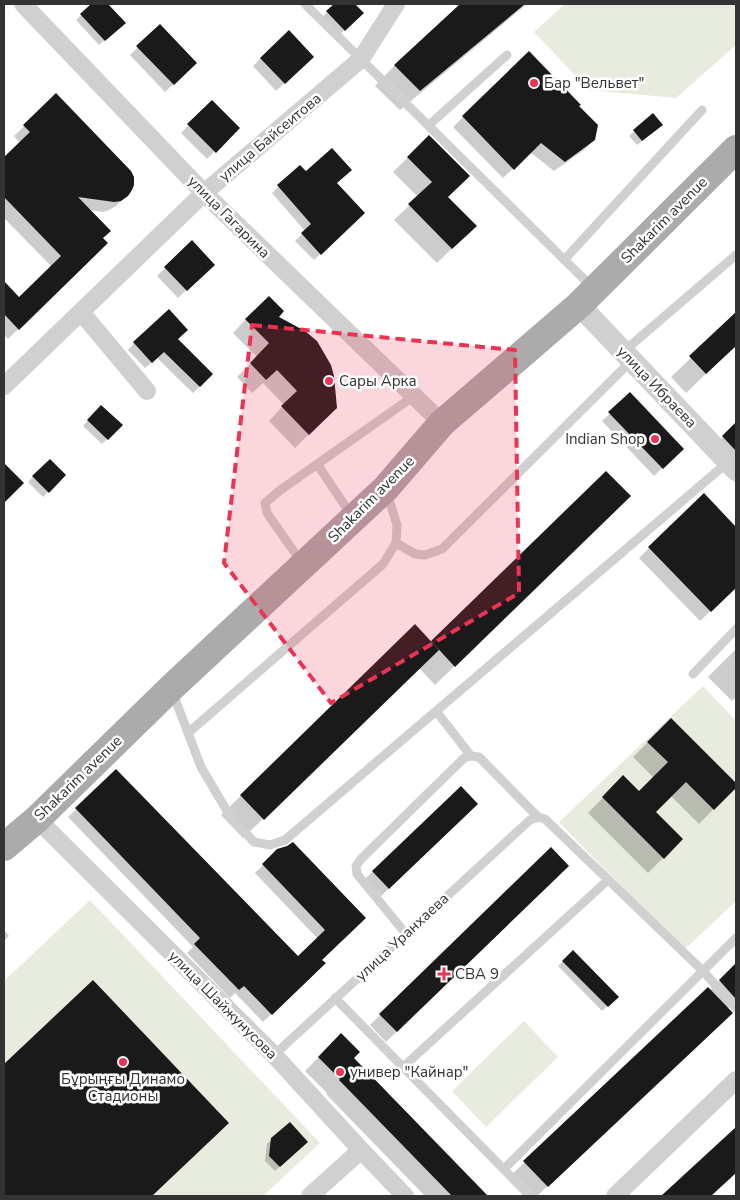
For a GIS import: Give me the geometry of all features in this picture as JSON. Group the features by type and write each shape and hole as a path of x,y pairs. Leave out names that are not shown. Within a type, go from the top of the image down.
{"main road":[{"name":"Shakarim avenue","path":"4,847 386,488 442,424 587,297 736,148"}],"street":[{"name":"улица Гагарина","path":"23,4 204,194 442,424"},
{"name":"улица Байсеитова","path":"4,386 204,194 361,59 396,4"},
{"name":"улица Ибраева","path":"587,297 628,356 732,466"},
{"path":"80,312 147,391"},
{"name":"улица Шайжунусова","path":"37,818 274,1055 405,1196"},
{"path":"616,1196 736,1080"},
{"path":"310,1196 361,1150"}],"lane":[{"path":"305,4 564,260 587,297"},
{"path":"429,126 507,55"},
{"path":"564,260 702,110"},
{"path":"396,543 415,554 425,555 442,548 628,356 736,255"},
{"path":"304,565 267,513 265,503 414,396"},
{"path":"317,464 354,518"},
{"path":"171,688 201,767 230,816 254,842 270,845 285,840 436,711 732,466"},
{"path":"188,733 382,564 396,543 397,525 386,488"},
{"path":"693,674 736,630"},
{"path":"436,711 471,756"},
{"path":"406,934 357,874 356,866 464,758 479,756 534,818 545,819 703,971 736,1008"},
{"name":"улица Уранхаева","path":"274,1055 534,818"},
{"path":"403,1067 608,880"},
{"path":"504,1169 736,938"},
{"path":"335,998 530,1196"}],"highlighted area":[{"path":"252,325 515,350 519,593 331,703 224,563"}],"shaded area":[{"path":"565,4 736,4 736,45 676,98 589,90 534,32"},
{"path":"703,686 736,721 736,901 683,951 559,822"},
{"name":"Бұрыңғы Динамо Стадионы","path":"90,900 320,1143 263,1196 4,1196 4,981"},
{"path":"524,1021 558,1057 486,1127 452,1091"}],"building":[{"path":"91,4 108,4 126,23 105,41 80,14"},
{"path":"334,4 355,4 364,13 345,31 326,11"},
{"path":"460,4 525,4 420,91 394,65"},
{"path":"160,24 197,63 174,85 136,46"},
{"path":"289,30 314,57 285,84 260,58"},
{"path":"529,51 598,125 595,140 565,162 541,143 514,170 462,116"},
{"path":"56,93 131,171 134,177 134,185 128,196 121,201 114,202 78,197 111,231 103,238 108,243 19,330 4,314 4,281 19,297 61,256 4,197 4,157 30,132 23,125"},
{"path":"212,100 240,128 216,153 187,124"},
{"path":"653,113 663,125 642,141 633,130"},
{"path":"429,135 470,176 448,197 477,226 452,249 408,204 432,182 407,157"},
{"path":"332,148 352,170 337,183 365,213 321,255 301,233 311,224 277,185 300,165 306,171"},
{"path":"192,240 215,265 187,291 164,267"},
{"path":"269,296 284,311 279,317 305,331 317,341 331,365 337,408 309,435 281,406 297,391 277,370 266,380 250,363 269,343 245,319"},
{"path":"169,309 188,330 178,339 213,374 200,387 164,352 152,363 133,342"},
{"path":"736,312 736,346 706,374 689,356"},
{"path":"630,392 684,449 663,469 608,412"},
{"path":"101,405 123,425 108,440 87,420"},
{"path":"736,422 736,451 722,436"},
{"path":"50,459 66,475 49,493 32,476"},
{"path":"4,463 24,483 4,503"},
{"path":"606,471 631,496 455,667 431,641"},
{"path":"704,493 736,527 736,588 711,612 648,547"},
{"path":"415,624 439,650 264,820 240,795"},
{"path":"671,718 736,783 736,788 714,810 686,782 656,812 683,839 664,859 602,797 623,775 639,791 668,762 647,742"},
{"path":"116,769 298,956 325,930 262,864 277,849 293,842 366,918 322,960 326,963 272,1015 244,986 239,990 194,944 200,938 75,808"},
{"path":"461,786 478,804 389,889 372,871"},
{"path":"551,847 569,866 397,1032 379,1014"},
{"path":"573,950 619,997 608,1007 562,961"},
{"path":"736,963 736,999 719,980"},
{"path":"93,980 229,1123 152,1196 4,1196 4,1064"},
{"path":"708,987 733,1013 548,1187 523,1161"},
{"path":"341,1033 360,1052 354,1058 488,1196 452,1196 318,1057"},
{"path":"290,1122 308,1142 280,1167 269,1156 271,1138"},
{"path":"736,1127 736,1173 711,1196 661,1196"}],"place":[{"name":"Бар \"Вельвет\"","path":"534,83"},
{"name":"Сары Арка","path":"329,381"},
{"name":"Indian Shop","path":"655,439"},
{"name":"СВА 9","path":"444,974"},
{"name":"Бұрыңғы Динамо Стадионы","path":"123,1062"},
{"name":"универ \"Кайнар\"","path":"340,1072"}]}
